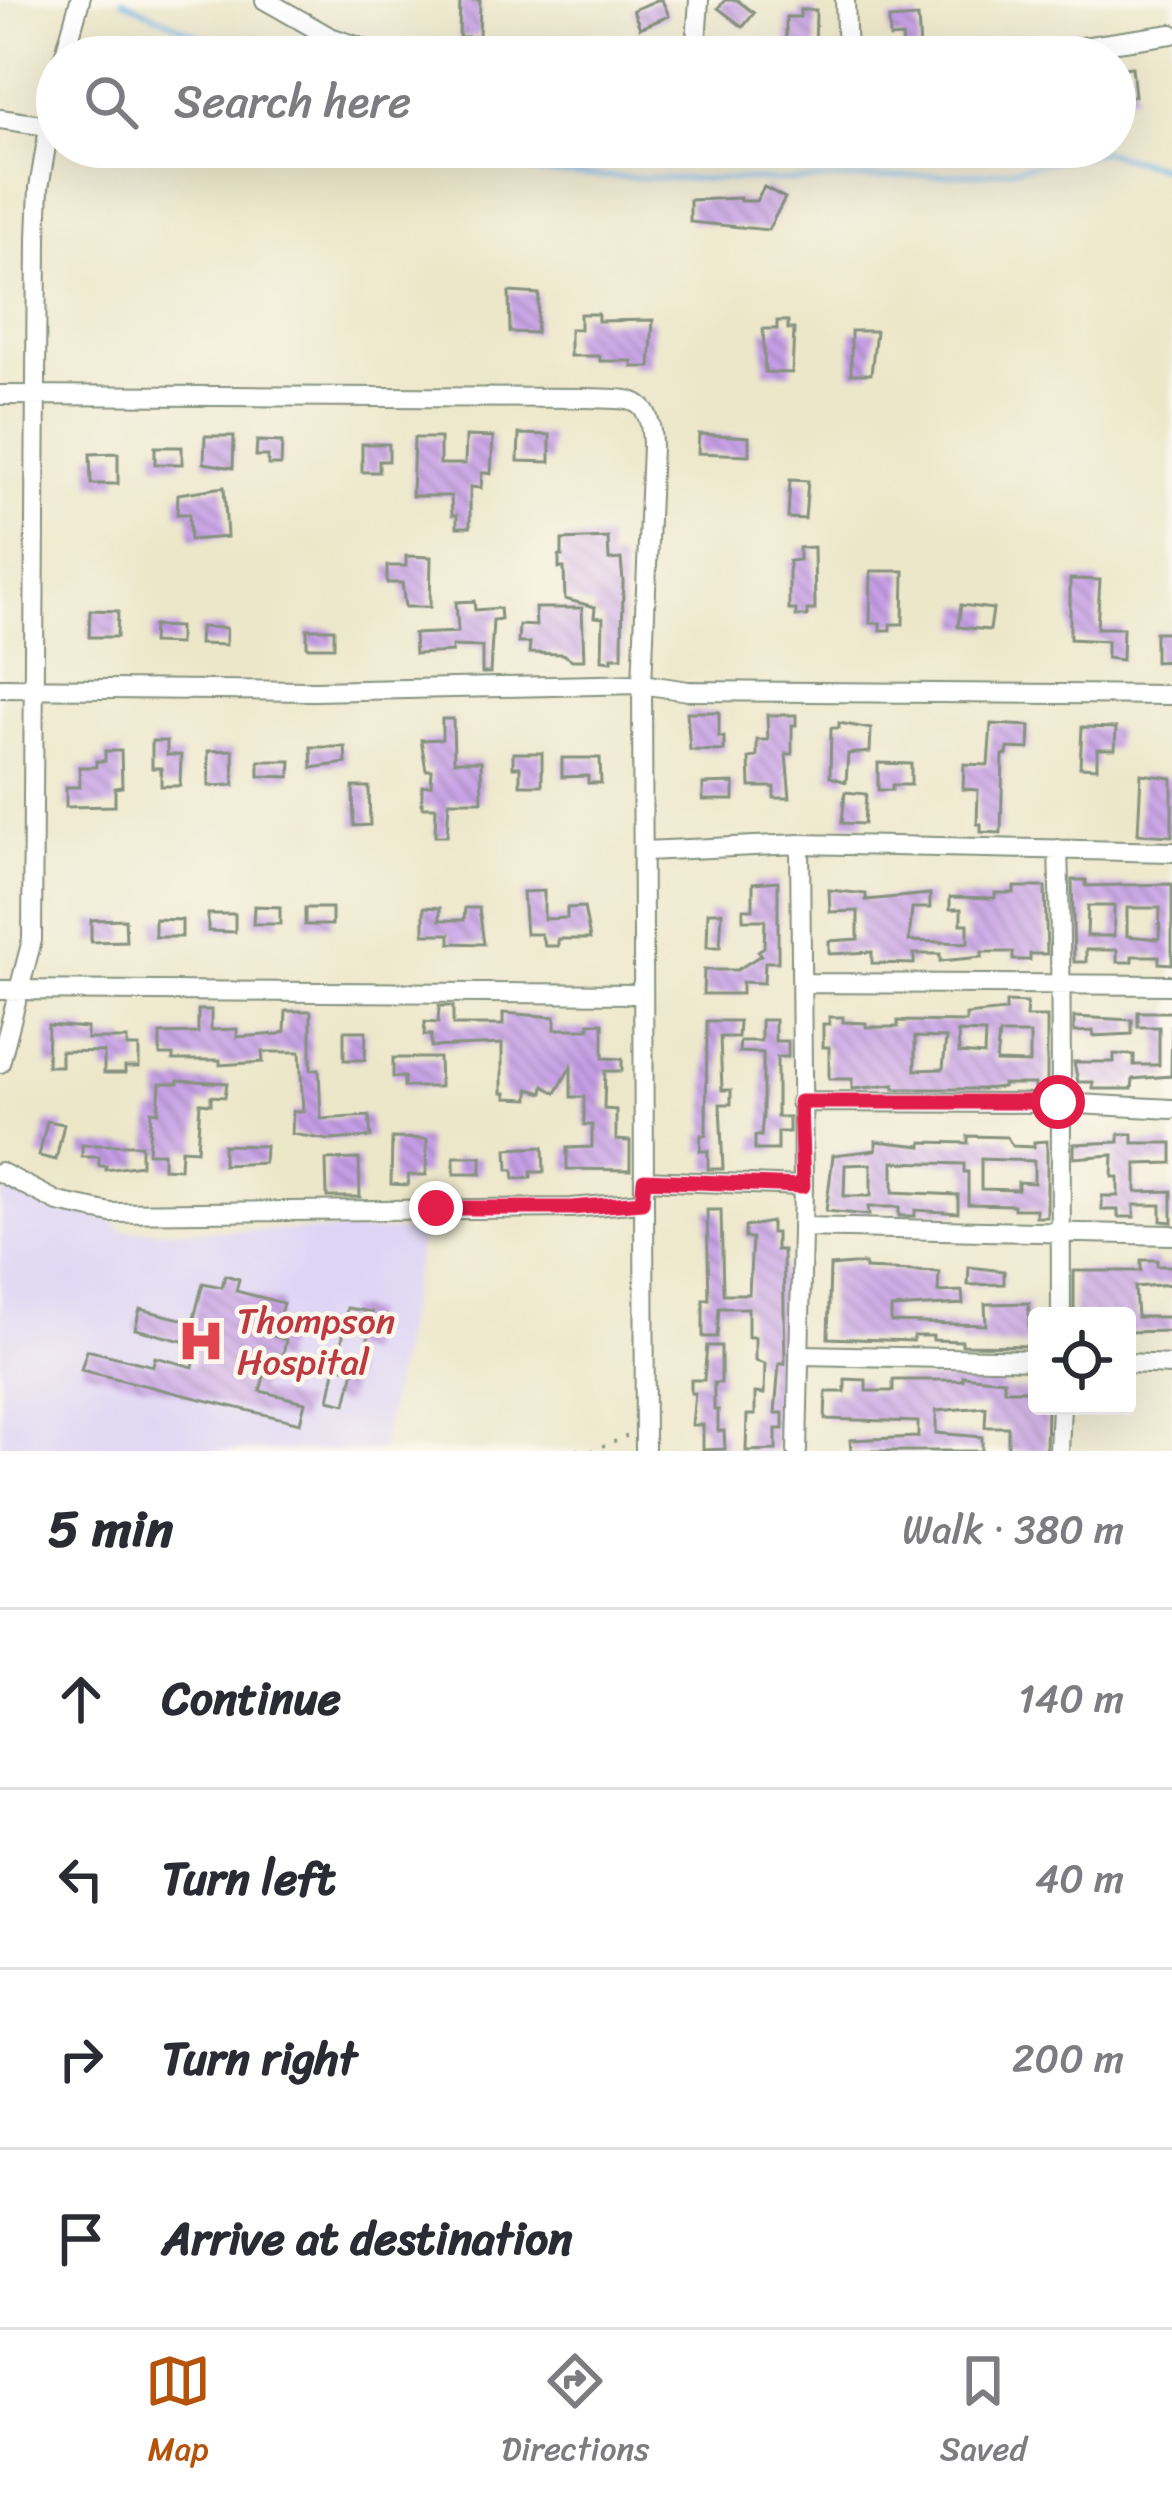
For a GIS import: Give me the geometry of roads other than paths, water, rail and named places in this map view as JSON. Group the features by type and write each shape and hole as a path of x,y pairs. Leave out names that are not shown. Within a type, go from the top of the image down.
{"street":[{"path":"70,36 80,0"},
{"path":"265,0 327,36"},
{"path":"696,36 699,0"},
{"path":"845,0 846,36"},
{"path":"1136,39 1172,34"},
{"path":"0,119 36,124"},
{"path":"0,1063 10,990 32,940 35,395 43,168"},
{"path":"0,395 637,401 651,420 642,684 645,1451"},
{"path":"0,688 314,691 642,684 688,691 1172,695"},
{"path":"644,851 800,844 1172,852"},
{"path":"797,1451 803,1186 800,844"},
{"path":"1058,849 1061,1307"},
{"path":"10,990 640,994 643,982"},
{"path":"802,983 1172,986"},
{"path":"800,1102 1058,1102 1172,1109"},
{"path":"0,1172 58,1202 111,1214 571,1208 642,1202"},
{"path":"644,1180 803,1186"},
{"path":"802,1227 1172,1235"},
{"path":"802,1355 1028,1360"},
{"path":"1136,1363 1172,1365"},
{"path":"1059,1451 1060,1415"}],"waterway":[{"path":"122,0 200,36"},
{"path":"1136,160 1172,170"},
{"path":"526,168 539,173 619,177 789,181 1016,168"}],"place":[{"name":"Thompson Hospital","path":"201,1341"}]}
